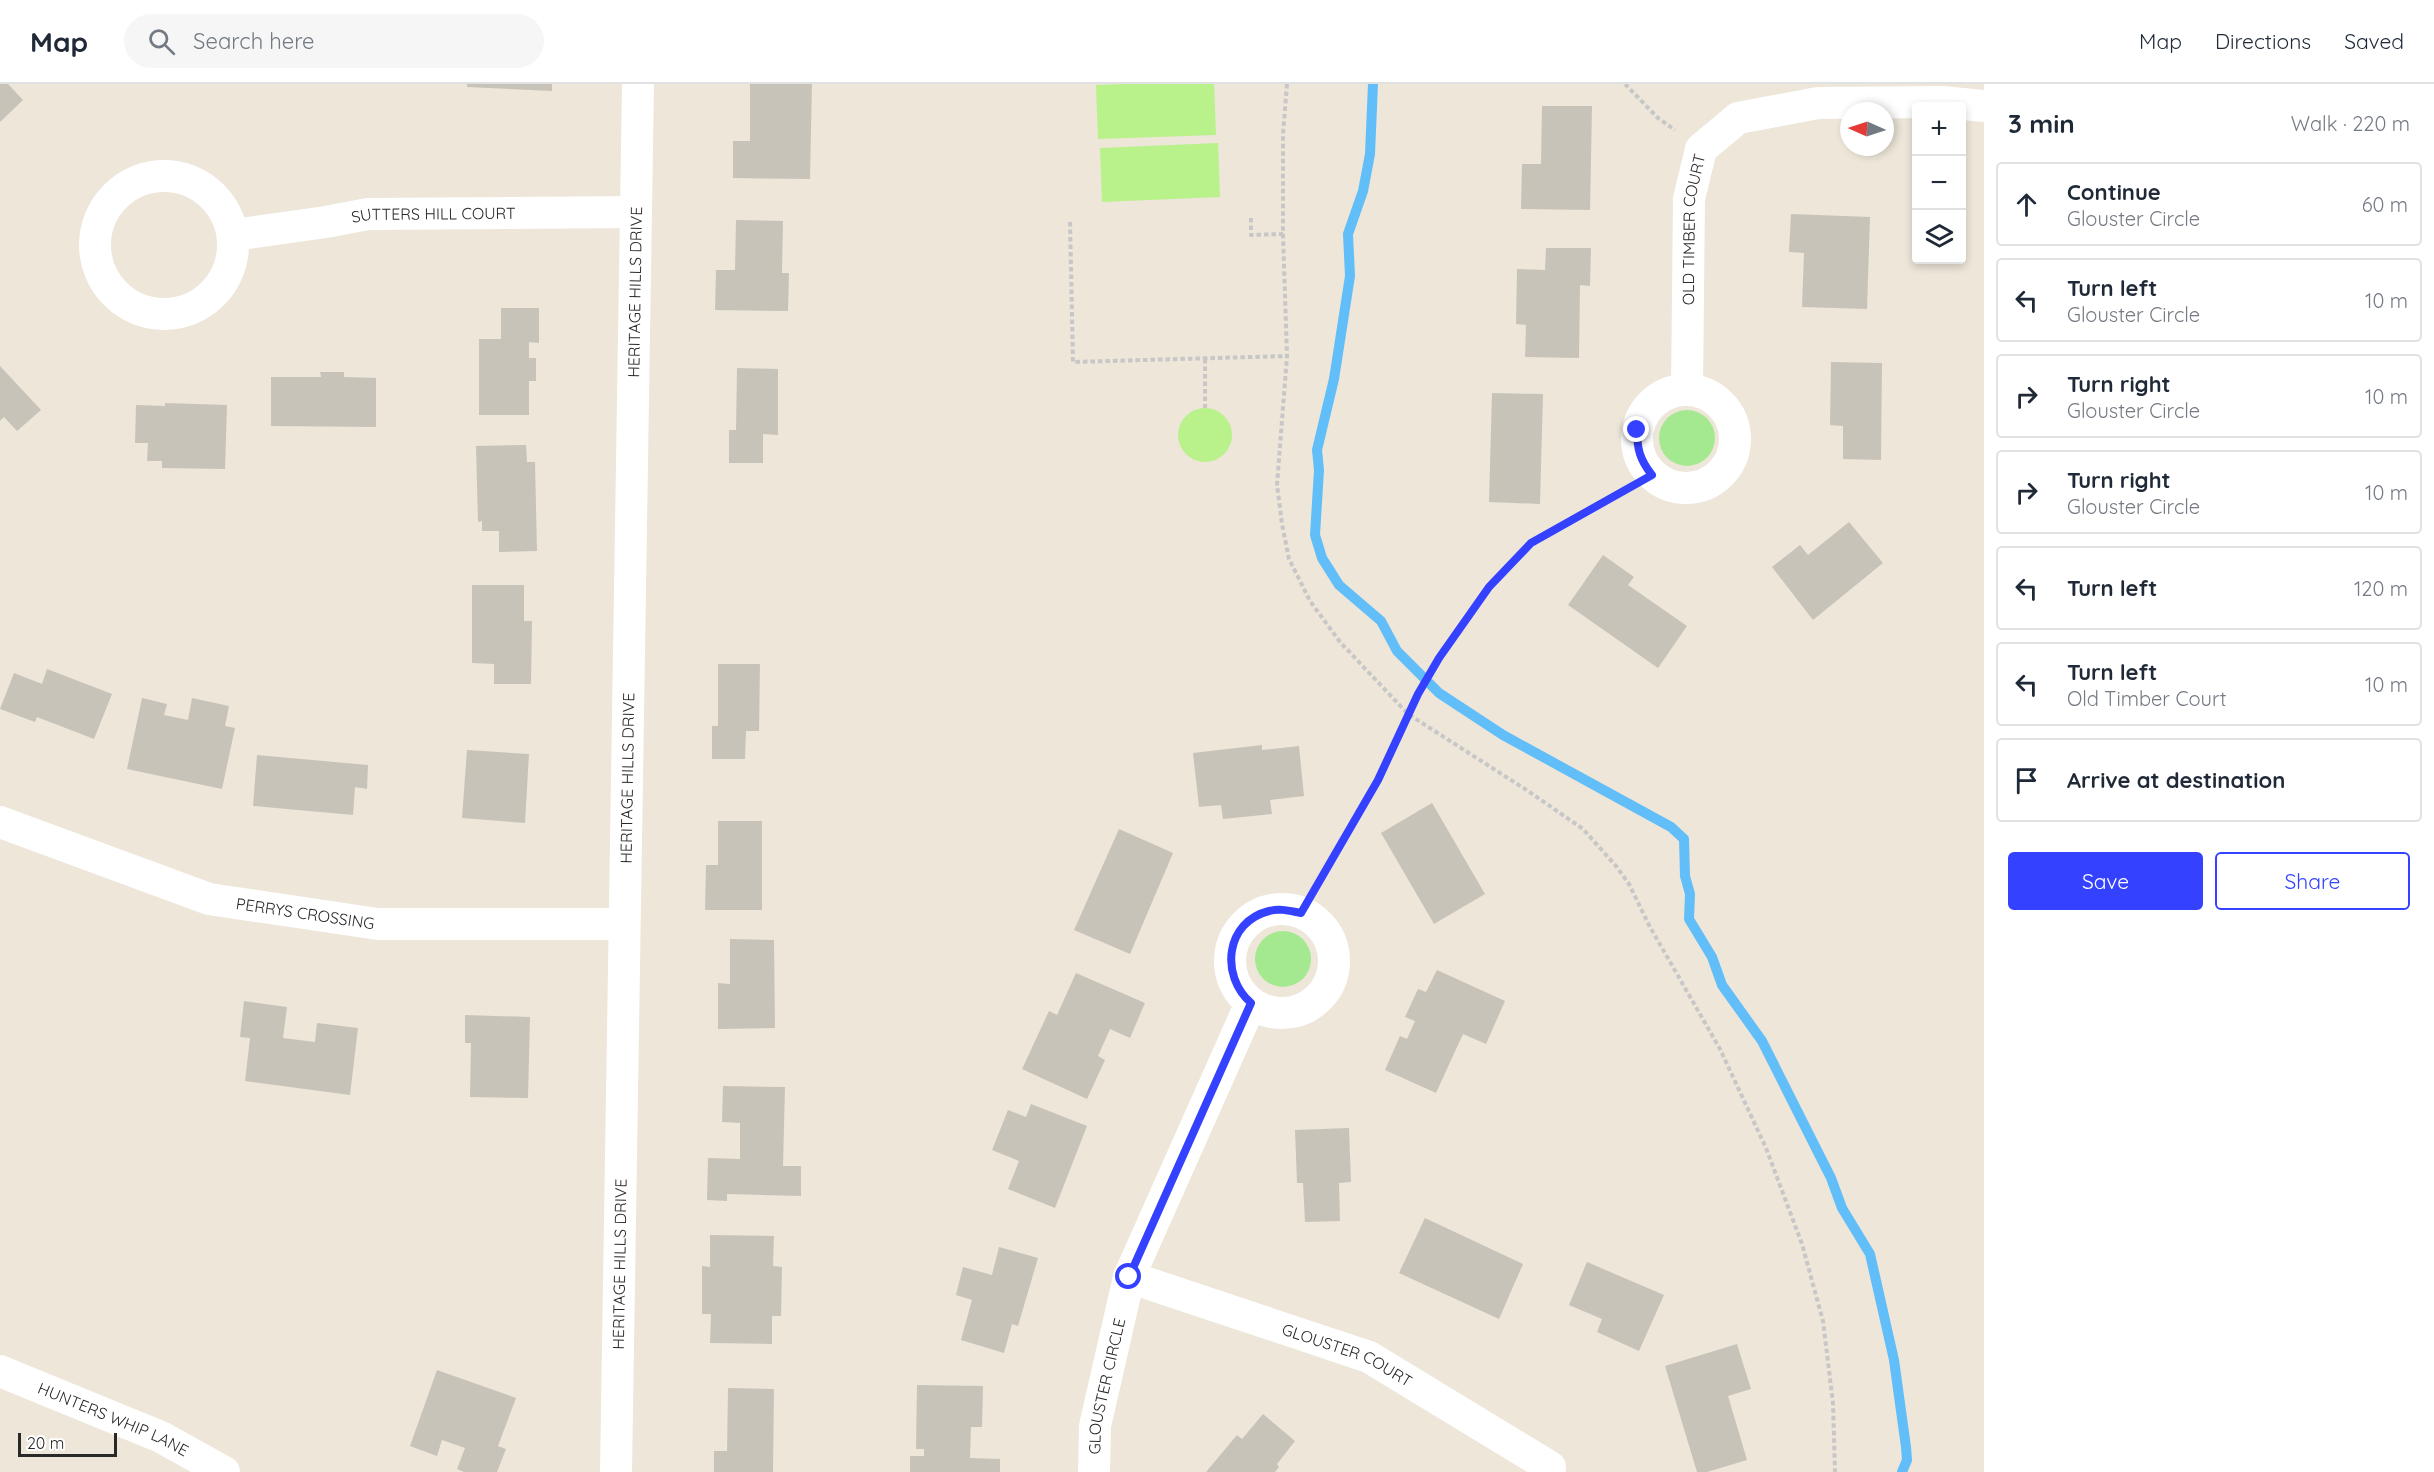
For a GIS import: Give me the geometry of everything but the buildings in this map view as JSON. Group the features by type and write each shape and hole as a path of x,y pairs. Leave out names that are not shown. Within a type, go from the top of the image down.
{"street":[{"name":"HERITAGE HILLS DRIVE","path":"616,1472 638,84"},
{"name":"OLD TIMBER COURT","path":"1688,389 1689,199 1701,149 1738,118 1818,103 1943,102 1984,106"},
{"path":"153,176 180,177 205,188 224,208 233,235 231,262 220,287 200,305 174,315 147,314 122,302 104,282 94,255 96,228 107,203 128,185 153,176"},
{"name":"SUTTERS HILL COURT","path":"233,235 368,214 636,212"},
{"path":"1688,389 1700,391 1714,398 1726,410 1734,424 1736,441 1732,457 1724,471 1712,482 1697,488 1681,489 1665,484 1652,475 1642,462 1637,446 1637,430 1643,414 1653,401 1667,393 1688,389"},
{"name":"PERRYS CROSSING","path":"0,822 208,899 378,924 624,924"},
{"path":"1285,909 1301,913 1316,921 1326,934 1333,949 1334,965 1330,981 1320,997 1307,1008 1289,1013 1272,1012 1251,1003 1241,994 1233,978 1230,961 1238,936 1254,918 1269,911 1285,909"},
{"name":"GLOUSTER CIRCLE","path":"1094,1472 1095,1426 1129,1277 1251,1003"},
{"name":"GLOUSTER COURT","path":"1129,1277 1369,1357 1550,1467"},
{"name":"HUNTERS WHIP LANE","path":"0,1371 161,1437 224,1472"}],"path":[{"path":"1287,84 1283,134 1283,234 1287,356 1277,485 1289,559 1310,601 1340,642 1408,714 1525,789 1583,830 1629,884 1650,927 1720,1049 1766,1148 1802,1244 1823,1321 1833,1403 1835,1472"},
{"path":"1625,84 1658,118 1701,149"},
{"path":"1251,219 1251,235 1283,234"},
{"path":"1070,222 1073,362 1287,356"},
{"path":"1205,359 1205,408"},
{"path":"1301,913 1378,780 1418,694 1439,658 1489,587 1531,543 1652,475"}],"green space":[{"path":"1214,84 1216,135 1098,139 1096,85"},
{"path":"1218,143 1220,197 1102,202 1100,148"},
{"path":"1205,408 1215,410 1224,416 1230,425 1232,435 1230,445 1224,454 1215,460 1205,462 1195,460 1186,454 1180,445 1178,435 1180,425 1186,416 1195,410"},
{"path":"1687,410 1698,412 1707,418 1713,427 1715,438 1713,449 1707,458 1698,464 1687,466 1676,464 1667,458 1661,449 1659,438 1661,427 1667,418 1676,412"},
{"path":"1283,931 1294,933 1303,939 1309,948 1311,959 1309,970 1303,979 1294,985 1283,987 1272,985 1263,979 1257,970 1255,959 1257,948 1263,939 1272,933"}],"waterway":[{"path":"1373,84 1370,154 1363,191 1348,234 1350,276 1334,379 1317,450 1319,470 1315,535 1322,558 1339,585 1381,621 1397,651 1439,693 1503,735 1671,827 1684,839 1685,876 1690,894 1689,919 1712,957 1722,985 1762,1041 1831,1178 1842,1208 1870,1254 1894,1360 1907,1460 1902,1472"}],"route":[{"path":"1129,1277 1251,1003 1241,994 1233,978 1230,961 1234,943 1242,929 1254,918 1269,911 1285,909 1301,913 1378,780 1418,694 1439,658 1489,587 1531,543 1652,475 1642,462 1637,446 1637,430"}]}
